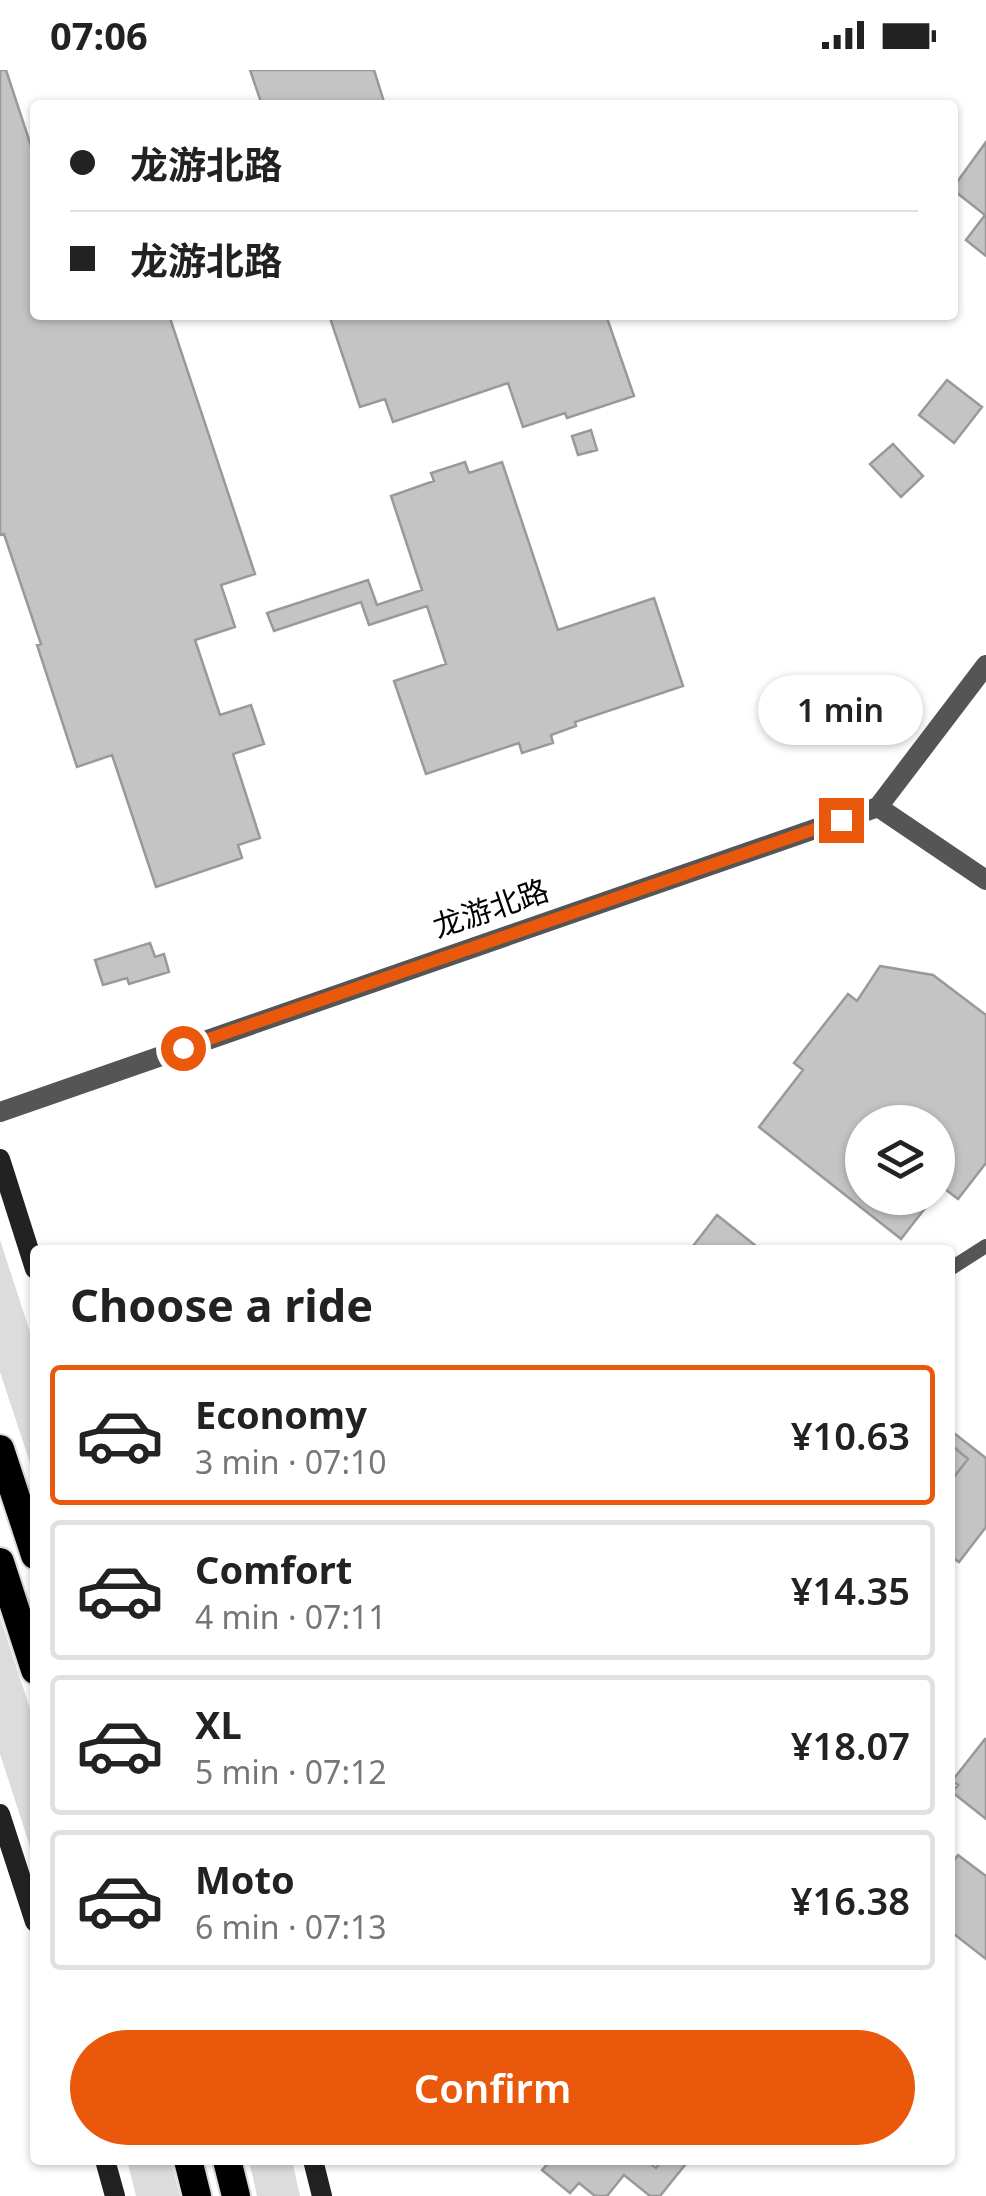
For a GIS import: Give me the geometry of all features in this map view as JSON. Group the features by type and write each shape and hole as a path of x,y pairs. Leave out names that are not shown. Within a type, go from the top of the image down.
{"highway":[{"path":"0,1449 30,1540"},
{"path":"0,1562 30,1655"},
{"path":"189,2165 196,2196"},
{"path":"227,2165 236,2196"}],"main road":[{"path":"0,1159 30,1253"},
{"path":"0,1814 30,1907"},
{"path":"106,2165 115,2196"},
{"path":"315,2165 322,2196"}],"street":[{"path":"986,665 878,807 986,880"},
{"name":"龙游北路","path":"0,1112 878,807"}],"lane":[{"path":"955,1266 986,1246"}],"shaded area":[{"path":"0,1240 30,1332 30,1463 0,1372"},
{"path":"0,1617 30,1709 30,1847 0,1754"},
{"path":"128,2165 172,2165 180,2196 136,2196"},
{"path":"250,2165 293,2165 300,2196 257,2196"}],"building":[{"path":"0,70 6,70 30,143 30,320 171,320 255,574 221,585 235,627 195,640 220,715 251,705 264,744 233,754 260,838 238,845 242,858 156,887 112,755 77,767 37,645 41,644 4,534 0,535"},
{"path":"250,70 374,70 383,100 260,100"},
{"path":"986,142 986,256 966,240 985,215 958,194 958,181"},
{"path":"331,320 608,320 634,396 567,418 565,413 523,427 508,383 393,422 385,399 360,407"},
{"path":"947,380 982,407 954,443 919,415"},
{"path":"591,430 597,450 578,455 572,436"},
{"path":"893,444 923,476 901,497 870,464"},
{"path":"465,462 469,473 502,462 558,630 654,598 683,686 575,722 576,726 551,735 553,743 522,753 519,743 426,774 394,681 446,664 427,606 369,625 361,602 274,631 267,613 368,580 377,605 422,590 391,496 434,481 431,473"},
{"path":"847,697 860,708 841,733 827,721"},
{"path":"150,943 155,957 164,954 169,972 129,984 127,978 103,985 95,960"},
{"path":"880,966 933,975 986,1015 986,1163 958,1199 955,1105 845,1105 845,1195 759,1127 803,1070 794,1063 848,994 857,1001"},
{"path":"717,1215 755,1245 694,1245"},
{"path":"871,1215 920,1215 901,1239"},
{"path":"955,1434 986,1458 986,1527 959,1562 955,1559 955,1476 968,1459 955,1448"},
{"path":"955,1448 968,1459 955,1476"},
{"path":"986,1739 986,1819 955,1794 955,1777"},
{"path":"958,1855 986,1876 986,1959 955,1935"},
{"path":"546,2165 685,2165 660,2196 650,2196 624,2175 607,2196 595,2196 579,2183 570,2193 542,2170"}],"route":[{"path":"183,1048 841,820"}]}
